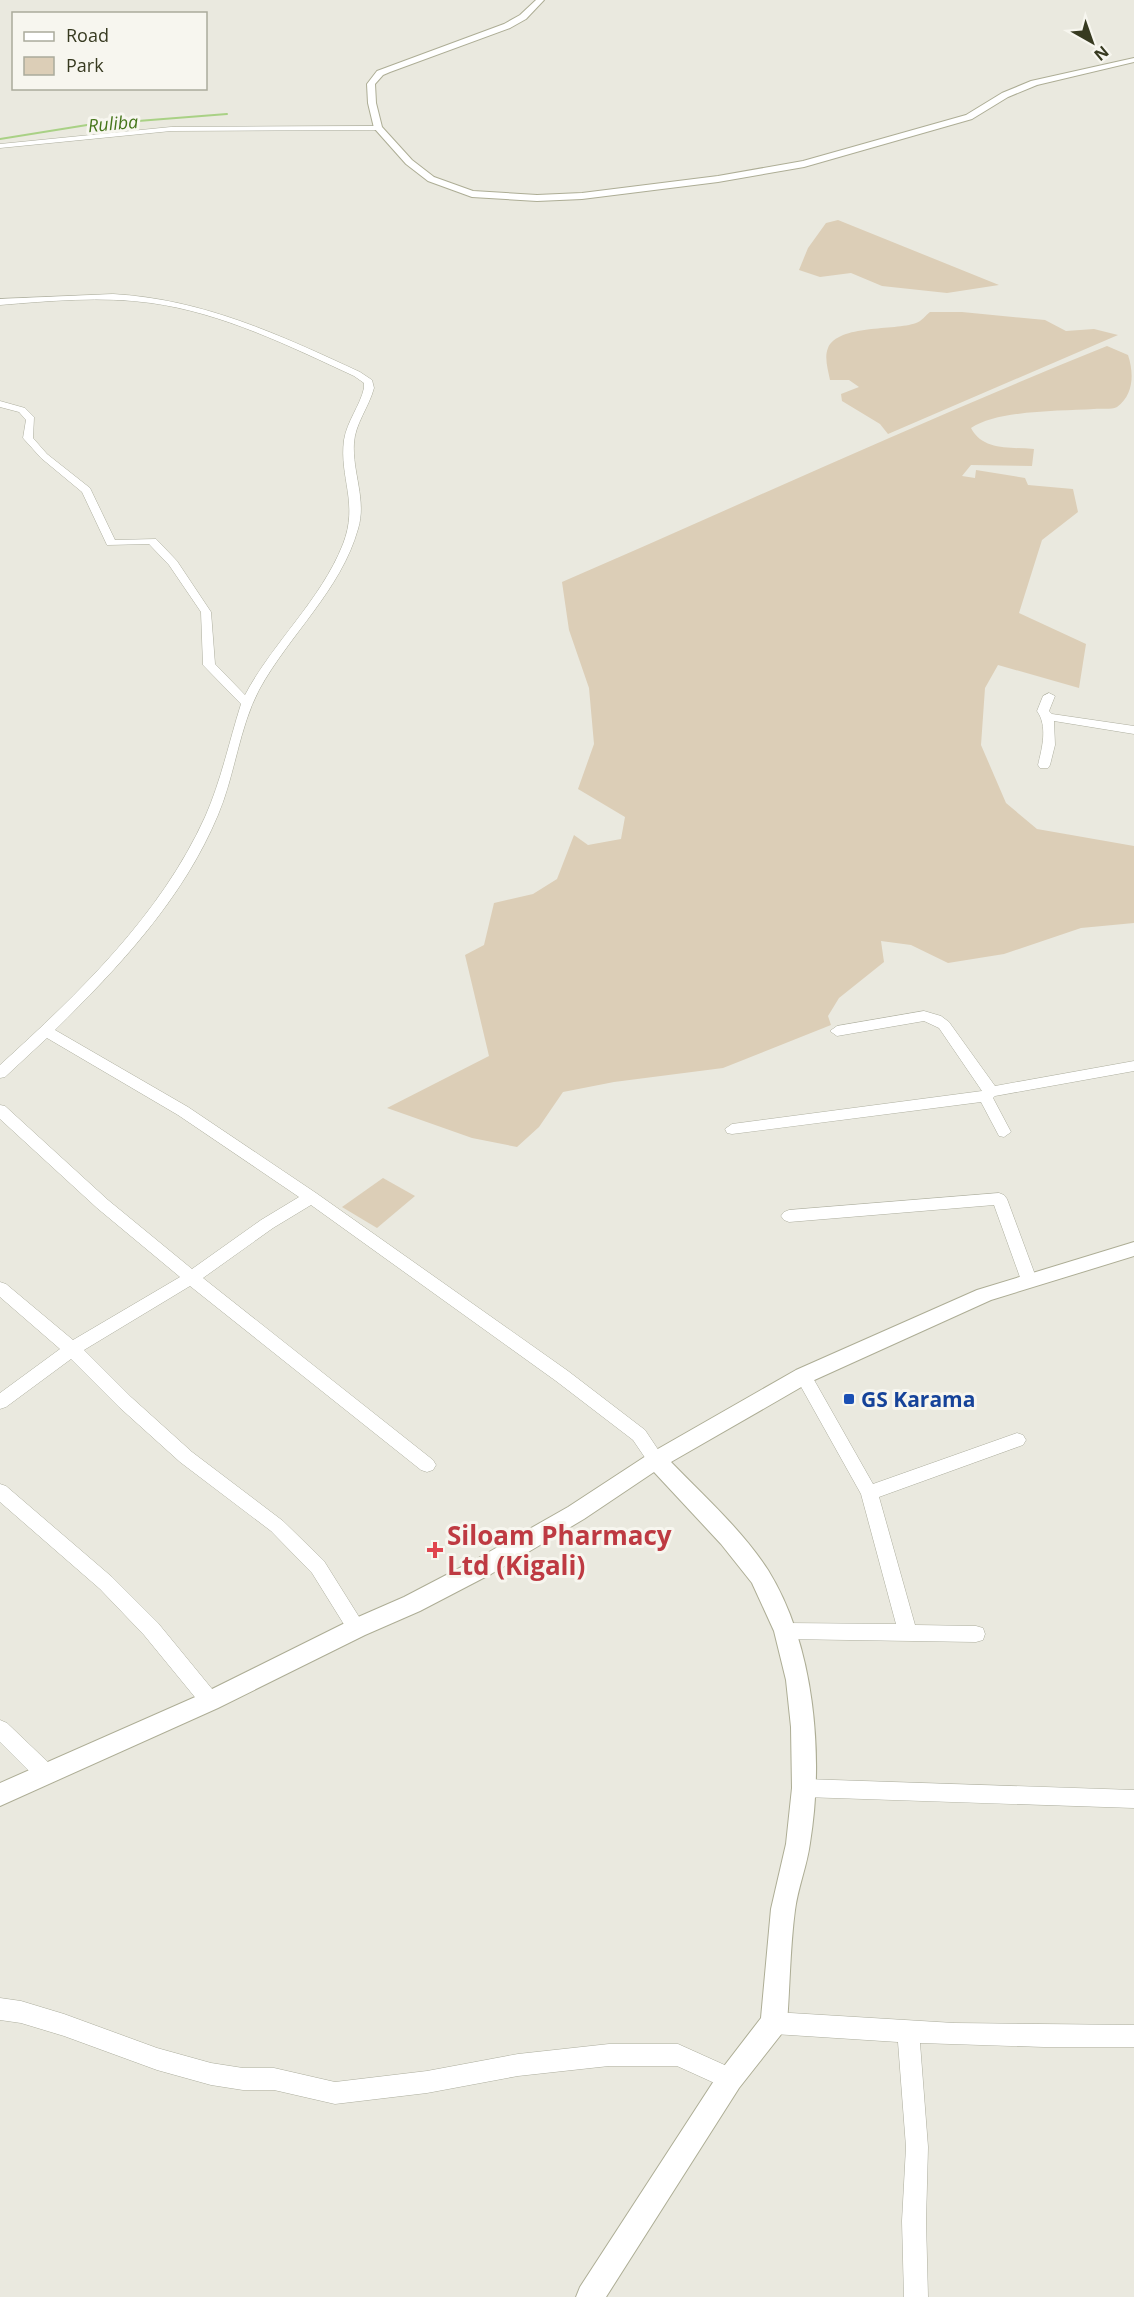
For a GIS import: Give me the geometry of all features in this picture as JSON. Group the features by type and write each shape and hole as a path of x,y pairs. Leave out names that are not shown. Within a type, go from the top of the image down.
{"main road":[{"path":"540,0 523,16 507,26 380,74 371,84 370,90 378,128 409,162 431,179 485,196 515,198 582,196 729,178 804,164 969,117 1005,95 1034,83 1134,60"},
{"path":"0,1795 210,1701 357,1628 412,1604 483,1567 576,1513 656,1460 803,1376 984,1295 1134,1249"},
{"path":"590,2297 730,2079 774,2024 783,1909 798,1844 804,1788 802,1727 797,1680 785,1631 760,1577 729,1538 656,1460"}],"street":[{"path":"0,146 171,129 378,128"},
{"path":"0,302 114,297 167,302 229,319 326,360 369,382 370,389 353,425 349,441 355,499 355,524 351,538 326,584 268,666 247,703 229,773 210,818 183,870 161,904 113,964 0,1073"},
{"path":"0,404 22,410 31,419 28,438 44,456 86,490 111,543 152,541 173,563 206,612 209,665 247,703"},
{"path":"1044,765 1049,745 1048,717 1043,711 1048,696"},
{"path":"1048,717 1134,730"},
{"path":"837,1031 924,1016 936,1019 944,1025 988,1094 1004,1132"},
{"path":"46,1031 183,1111 311,1197 571,1383 639,1435 656,1460"},
{"path":"732,1129 988,1094 1134,1066"},
{"path":"0,1110 63,1170 190,1279 427,1465"},
{"path":"0,1402 72,1349 190,1279 267,1224 311,1197"},
{"path":"789,1216 999,1200 1029,1280"},
{"path":"0,1288 72,1349 186,1457 277,1526 318,1567 357,1628"},
{"path":"803,1376 869,1493 907,1631"},
{"path":"869,1493 1017,1440"},
{"path":"0,1491 106,1583 151,1629 210,1701"},
{"path":"785,1631 907,1631 976,1634"},
{"path":"0,1729 45,1773"},
{"path":"804,1788 1134,1799"},
{"path":"0,2009 21,2012 64,2025 157,2059 211,2074 243,2079 274,2079 335,2093 427,2082 518,2065 619,2055 678,2055 730,2079"},
{"path":"774,2024 908,2033 1049,2038 1134,2036"},
{"path":"908,2033 917,2147 914,2221 916,2297"}],"green space":[{"path":"838,220 999,285 947,293 882,286 851,273 820,277 799,270 808,248 826,223"},
{"path":"930,312 962,312 1045,320 1066,331 1094,329 1118,335 888,434 880,424 842,401 841,394 859,387 849,380 830,380 826,359 828,348 834,340 843,335 916,323"},
{"path":"1107,346 1128,355 1130,362 1132,376 1130,390 1123,402 1112,408 1030,412 983,422 971,428 976,435 983,441 998,446 1034,449 1032,466 971,465 962,476 975,478 976,470 1025,478 1028,485 1073,489 1078,512 1042,540 1019,613 1086,644 1079,688 998,665 985,688 981,745 1006,803 1037,829 1134,846 1134,923 1081,928 1004,954 948,963 911,945 881,941 884,962 839,998 828,1016 831,1025 723,1068 614,1082 563,1092 539,1127 517,1147 472,1138 387,1108 489,1056 465,955 484,945 494,903 533,894 557,879 574,835 588,845 621,839 625,817 578,789 594,744 589,688 569,630 562,582 902,432"},
{"path":"383,1178 415,1196 377,1228 342,1207"}],"waterway":[{"name":"Ruliba","path":"0,139 87,125 227,114"}],"place":[{"name":"GS Karama","path":"849,1399"},
{"name":"Siloam Pharmacy Ltd (Kigali)","path":"435,1550"}]}
